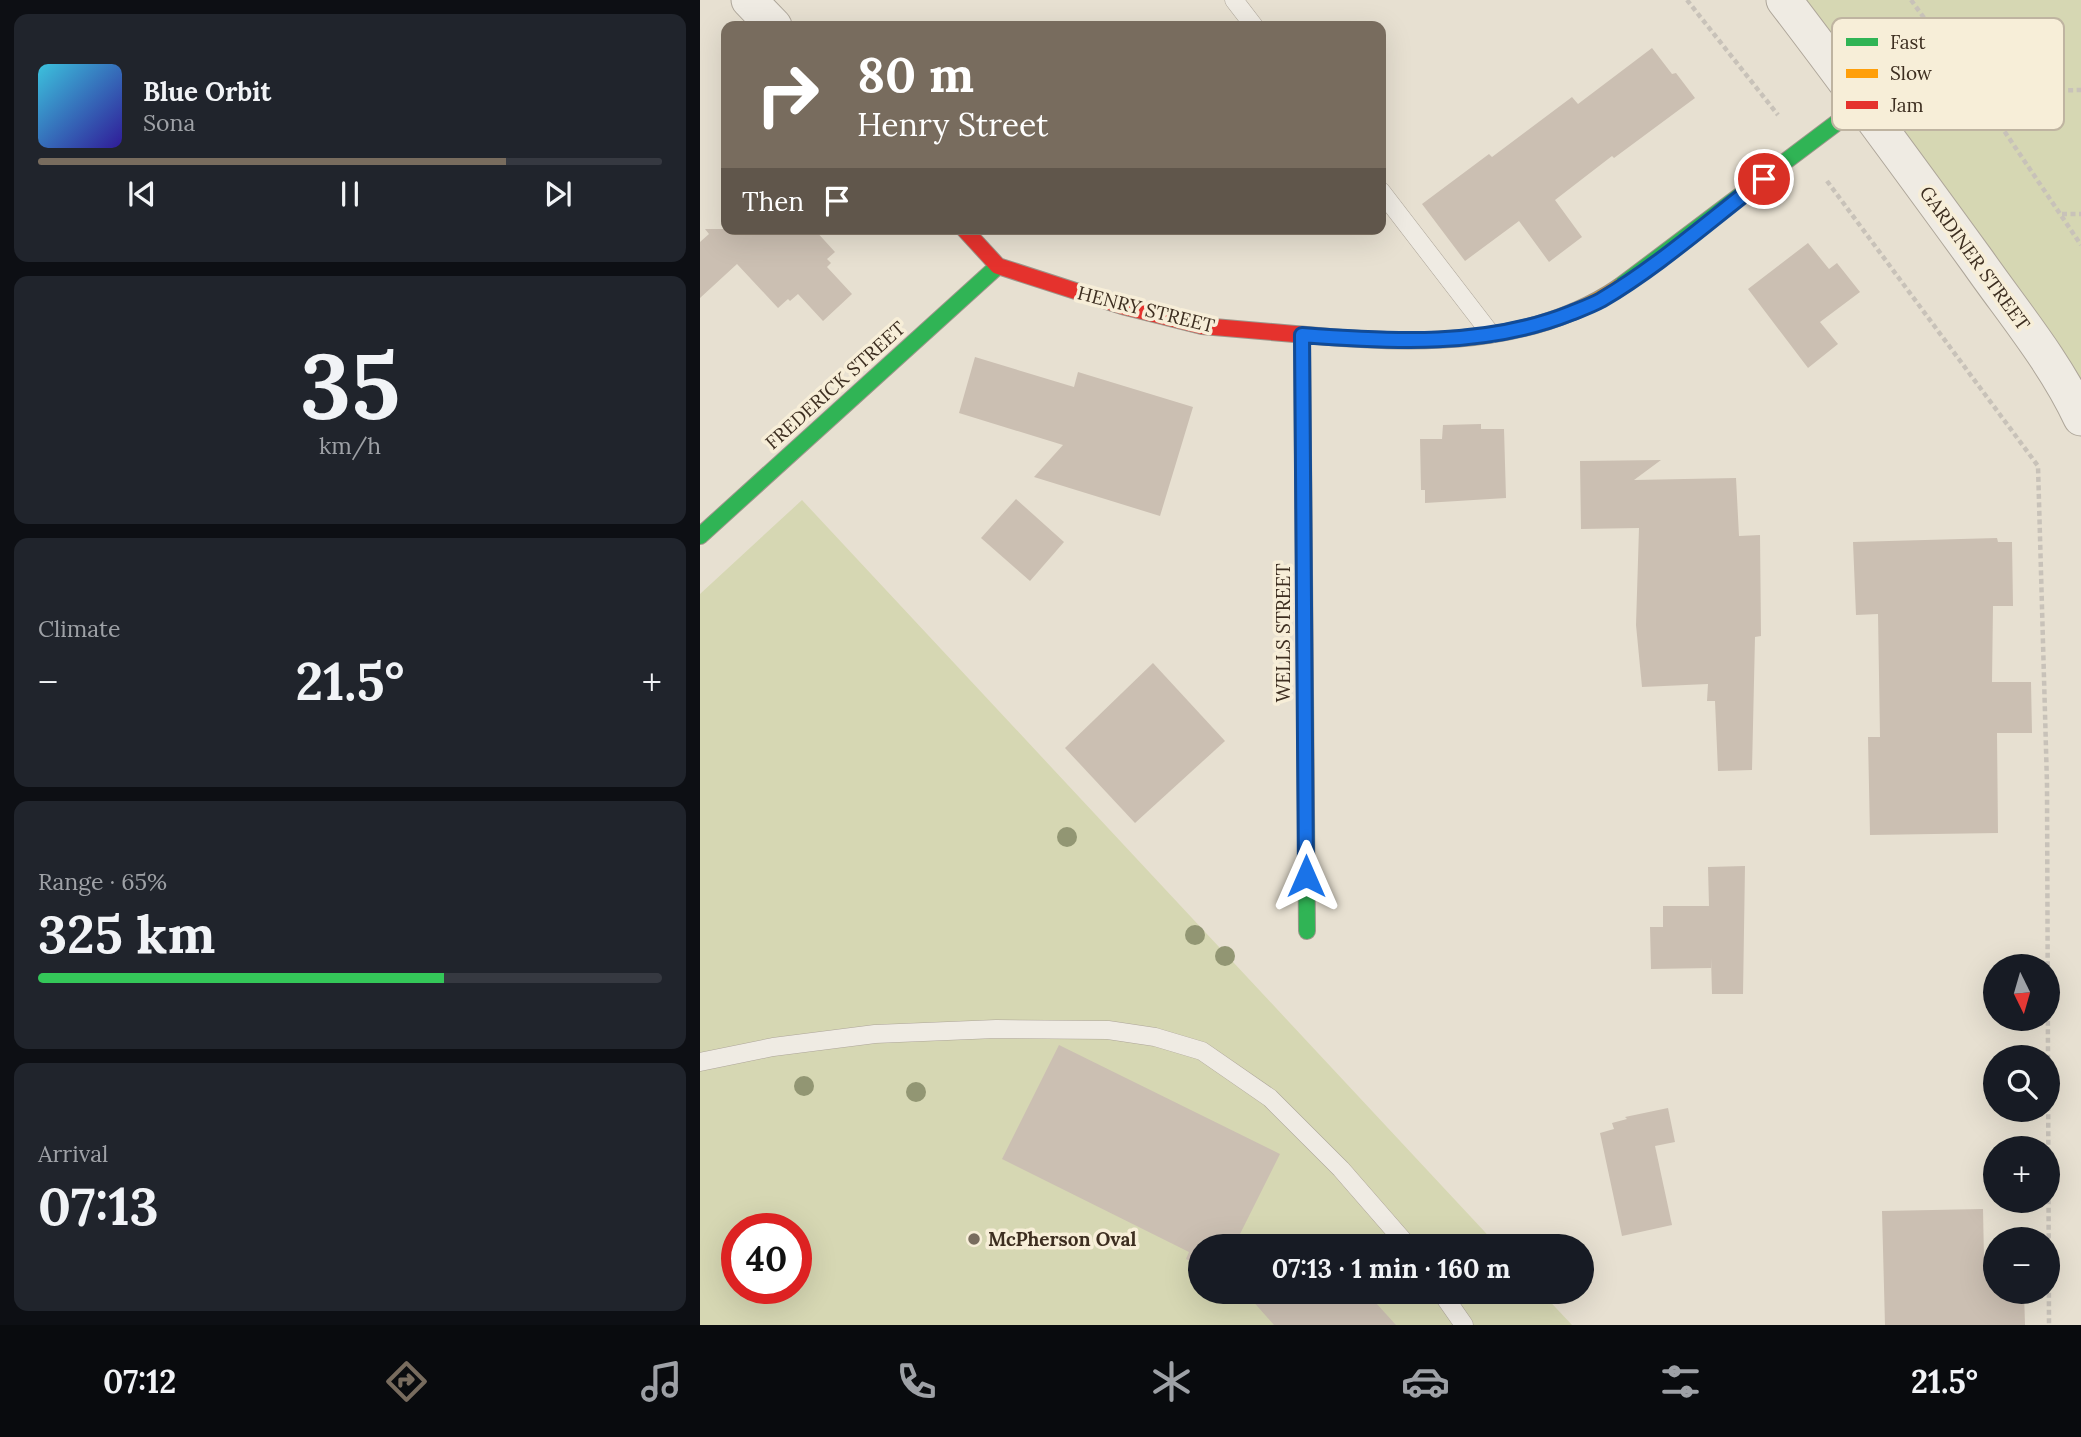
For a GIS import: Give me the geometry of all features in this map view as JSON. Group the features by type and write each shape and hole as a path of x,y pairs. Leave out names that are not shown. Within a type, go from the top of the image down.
{"street":[{"path":"749,0 769,21"},
{"name":"GARDINER STREET","path":"1784,0 1832,63"},
{"name":"HENRY STREET","path":"970,235 998,266 1122,306 1202,327 1366,340 1429,341 1491,334 1548,322 1599,301 1645,270 1832,127"},
{"name":"GARDINER STREET","path":"1882,130 2035,342 2074,402 2081,418"},
{"name":"FREDERICK STREET","path":"700,536 998,266"},
{"name":"WELLS STREET","path":"1302,335 1307,930"}],"lane":[{"path":"1234,0 1250,21"},
{"path":"1386,198 1491,334"},
{"path":"700,1062 773,1047 875,1034 996,1029 1108,1030 1155,1037 1202,1051 1270,1098 1341,1169 1398,1234"},
{"path":"1449,1304 1464,1325"}],"path":[{"path":"1688,0 1804,148 2038,466 2047,784 2049,1325"},
{"path":"1911,0 1924,18"},
{"path":"2004,130 2081,245"},
{"path":"2061,214 2081,214"}],"green space":[{"path":"1784,0 2081,0 2081,418 1876,130 2064,130 2064,18 1832,18 1832,68"},
{"name":"McPherson Oval","path":"802,500 1487,1234 1188,1234 1188,1304 1552,1304 1572,1325 700,1325 700,594"}],"building":[{"path":"1652,48 1695,98 1555,200 1582,237 1549,262 1519,221 1465,261 1422,204 1489,154 1492,157 1572,97 1578,104"},
{"path":"705,229 721,229 721,235 819,235 835,252 827,259 831,263 827,267 852,294 823,321 798,294 778,308 737,264 700,298 700,242 709,234"},
{"path":"1808,243 1829,269 1837,263 1860,292 1820,322 1838,344 1808,368 1748,289"},
{"path":"975,357 1074,387 1078,372 1193,407 1160,516 1034,477 1063,445 959,413"},
{"path":"1481,424 1481,429 1504,429 1506,498 1425,503 1425,490 1421,490 1420,439 1442,439 1443,425"},
{"path":"1661,460 1634,480 1736,478 1739,536 1760,535 1761,636 1755,637 1752,770 1718,771 1715,701 1707,701 1708,684 1642,687 1636,625 1639,528 1581,529 1580,461"},
{"path":"1016,499 1064,542 1030,581 981,538"},
{"path":"1997,538 1998,542 2012,542 2013,606 1993,606 1992,682 2031,682 2032,733 1997,733 1998,833 1870,835 1868,737 1880,737 1878,614 1856,615 1853,542"},
{"path":"1153,663 1225,741 1135,823 1065,748"},
{"path":"1745,866 1743,994 1712,994 1711,958 1711,968 1651,969 1650,927 1663,927 1663,906 1709,906 1708,867"},
{"path":"1059,1045 1280,1154 1240,1234 1188,1234 1188,1252 1002,1159"},
{"path":"1668,1108 1675,1142 1655,1146 1672,1225 1622,1236 1600,1133 1614,1129 1612,1123 1627,1119 1625,1117"},
{"path":"1983,1209 1983,1304 2024,1304 2025,1325 1885,1325 1882,1211"},
{"path":"1255,1304 1377,1304 1396,1325 1274,1325"}],"traffic: fast":[{"path":"1619,287 1832,126"},
{"path":"700,536 998,266"},
{"path":"1302,335 1307,931"}],"traffic: slow":[{"path":"1318,336 1435,340 1512,331 1549,321 1585,306 1619,287"}],"traffic: jam":[{"path":"970,235 998,266 1122,306 1202,326 1318,336"}],"place":[{"name":"McPherson Oval","path":"974,1239"}],"route":[{"path":"1306,876 1302,335 1429,341 1491,334 1548,322 1599,301 1645,270 1764,179"}]}
